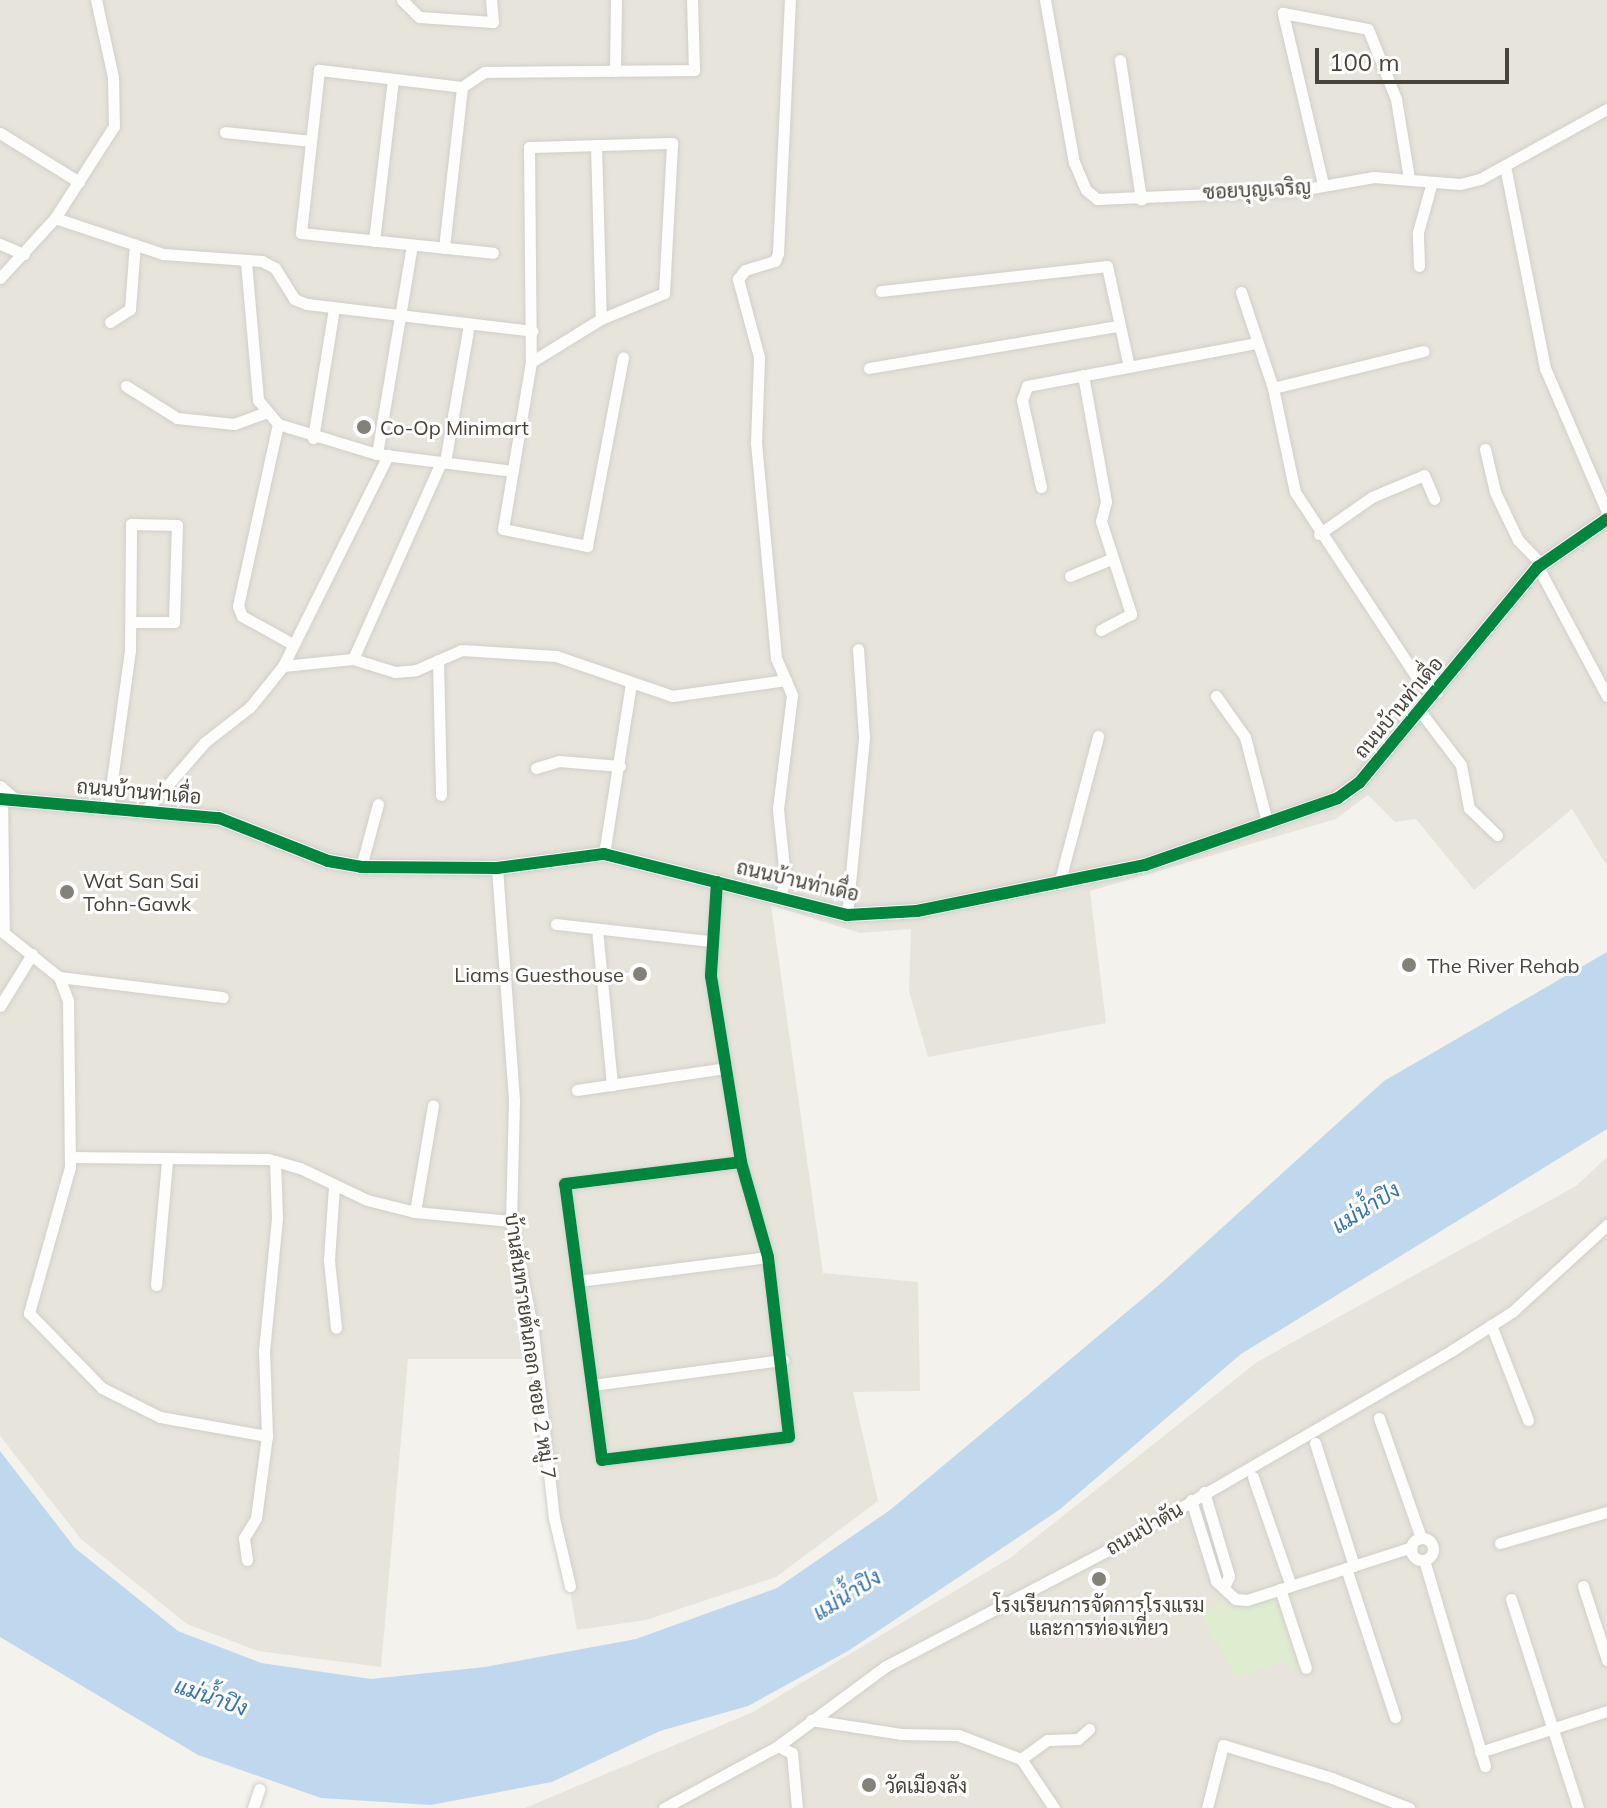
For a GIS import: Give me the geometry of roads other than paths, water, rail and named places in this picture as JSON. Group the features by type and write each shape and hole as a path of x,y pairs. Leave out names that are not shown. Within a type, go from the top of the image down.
{"street":[{"path":"0,278 55,218 105,145 116,103 96,0"},
{"path":"402,0 419,17 493,22 491,0"},
{"path":"615,71 616,0"},
{"path":"493,253 301,233 319,70 462,87 484,72 694,70 692,0"},
{"path":"780,899 785,877 778,809 792,716 786,680 776,658 756,444 759,357 738,279 745,270 768,266 778,253 790,0"},
{"name":"ซอยบุญเจริญ","path":"1045,0 1074,162 1086,190 1097,199 1141,199 1409,178 1460,184 1505,166 1607,109"},
{"path":"1323,184 1283,13 1368,29 1396,99 1409,178"},
{"path":"1120,60 1141,199"},
{"path":"374,241 393,79"},
{"path":"444,248 462,87"},
{"path":"225,132 311,141"},
{"path":"0,133 79,182"},
{"path":"531,362 601,319 664,293 672,143 529,147 531,362 503,529 587,546 623,357"},
{"path":"596,145 601,319"},
{"path":"1505,166 1545,368 1607,512"},
{"path":"1419,266 1418,232 1432,182"},
{"path":"55,218 163,254 262,261 275,268 294,299 334,308 532,331"},
{"path":"0,244 24,254"},
{"path":"110,322 130,309 135,244"},
{"path":"145,811 205,742 250,707 283,666 291,643 383,454 412,245"},
{"path":"246,262 258,400 265,413 278,424 313,438 383,454 513,471"},
{"path":"881,291 1107,266 1129,367"},
{"path":"1241,292 1273,388 1295,492 1319,534 1420,682 1437,692"},
{"path":"313,438 334,308"},
{"path":"353,659 443,462 469,324"},
{"path":"869,368 1118,326"},
{"path":"1041,487 1022,400 1027,386 1257,343"},
{"path":"1273,388 1424,351"},
{"path":"1083,375 1111,559 1131,614 1101,630"},
{"path":"126,386 177,418 234,424 265,413"},
{"path":"278,424 238,606 242,616 291,643"},
{"path":"1485,449 1495,492 1518,540 1540,566 1607,696"},
{"path":"1319,534 1372,497 1424,475 1434,499"},
{"name":"ถนนบ้านท่าเดื่อ","path":"5,796 219,818 328,861 361,867 497,868 604,854 847,915 917,911 1145,865 1268,825 1338,798 1359,783 1540,566 1607,519"},
{"path":"108,809 131,622 131,524 177,525 174,622 131,622"},
{"path":"1070,576 1111,559"},
{"path":"283,666 353,659 395,672 482,648 556,656 615,679 672,696 696,696 786,680"},
{"path":"847,915 864,737 858,649"},
{"path":"438,660 441,795"},
{"path":"604,854 631,684"},
{"path":"1216,696 1245,737 1268,825"},
{"path":"1420,711 1461,765 1469,808 1497,835"},
{"path":"1059,884 1098,736"},
{"path":"536,768 559,761 620,766"},
{"path":"5,796 4,933 59,977 68,1000 70,1157 52,1241 29,1313 114,1394 160,1417 267,1436"},
{"path":"361,867 378,804"},
{"name":"บ้านสันทรายต้นกอก ซอย 2 หมู่ 7","path":"497,868 514,1100 511,1221 533,1331 551,1489 570,1586"},
{"path":"717,882 710,941 726,1068 741,1162 768,1257 783,1360 789,1437 602,1460 565,1184 741,1162"},
{"path":"556,924 710,941"},
{"path":"597,929 612,1085"},
{"path":"0,1006 32,954"},
{"path":"59,977 223,997"},
{"path":"577,1090 726,1068"},
{"path":"415,1212 433,1106"},
{"path":"70,1157 167,1161 227,1155 275,1161 334,1186 415,1212 511,1221"},
{"path":"156,1285 167,1161"},
{"path":"247,1560 244,1538 256,1518 267,1436 264,1351 277,1218 275,1161"},
{"path":"334,1186 329,1260 336,1328"},
{"name":"ถนนป่าตัน","path":"664,1808 778,1746 886,1666 1191,1500 1491,1325 1607,1225"},
{"path":"578,1281 768,1257"},
{"path":"1491,1325 1528,1420"},
{"path":"592,1385 783,1360"},
{"path":"1379,1418 1416,1543 1413,1555 1424,1560"},
{"path":"1315,1443 1395,1717"},
{"path":"1253,1477 1306,1668"},
{"path":"1204,1492 1229,1576 1224,1588"},
{"path":"1191,1500 1216,1581 1235,1599 1247,1600 1286,1588 1416,1543 1433,1546 1424,1560 1485,1766"},
{"path":"1500,1543 1607,1512"},
{"path":"1583,1586 1607,1660"},
{"path":"1511,1599 1578,1808"},
{"path":"1480,1752 1607,1711"},
{"path":"811,1720 901,1734 958,1735 1021,1759 1054,1808"},
{"path":"1021,1759 1047,1740 1078,1739 1089,1729"},
{"path":"1207,1808 1223,1745 1332,1778 1409,1808"},
{"path":"778,1746 792,1753 797,1808"},
{"path":"253,1808 259,1789"}],"water":[{"name":"แม่น้ำปิง","path":"1607,952 1607,1129 1241,1354 1059,1510 848,1651 748,1706 660,1731 552,1782 431,1805 321,1798 198,1755 0,1637 0,1451 75,1548 178,1631 261,1663 371,1679 485,1667 636,1639 777,1588 890,1510 1022,1400 1160,1284 1384,1081"}],"place":[{"name":"Co-Op Minimart","path":"364,427"},
{"name":"Wat San Sai Tohn-Gawk","path":"67,892"},
{"name":"The River Rehab","path":"1409,965"},
{"name":"Liams Guesthouse","path":"640,974"},
{"name":"โรงเรียนการจัดการโรงแรม และการท่องเที่ยว","path":"1099,1579"},
{"name":"วัดเมืองลัง","path":"869,1785"}]}
